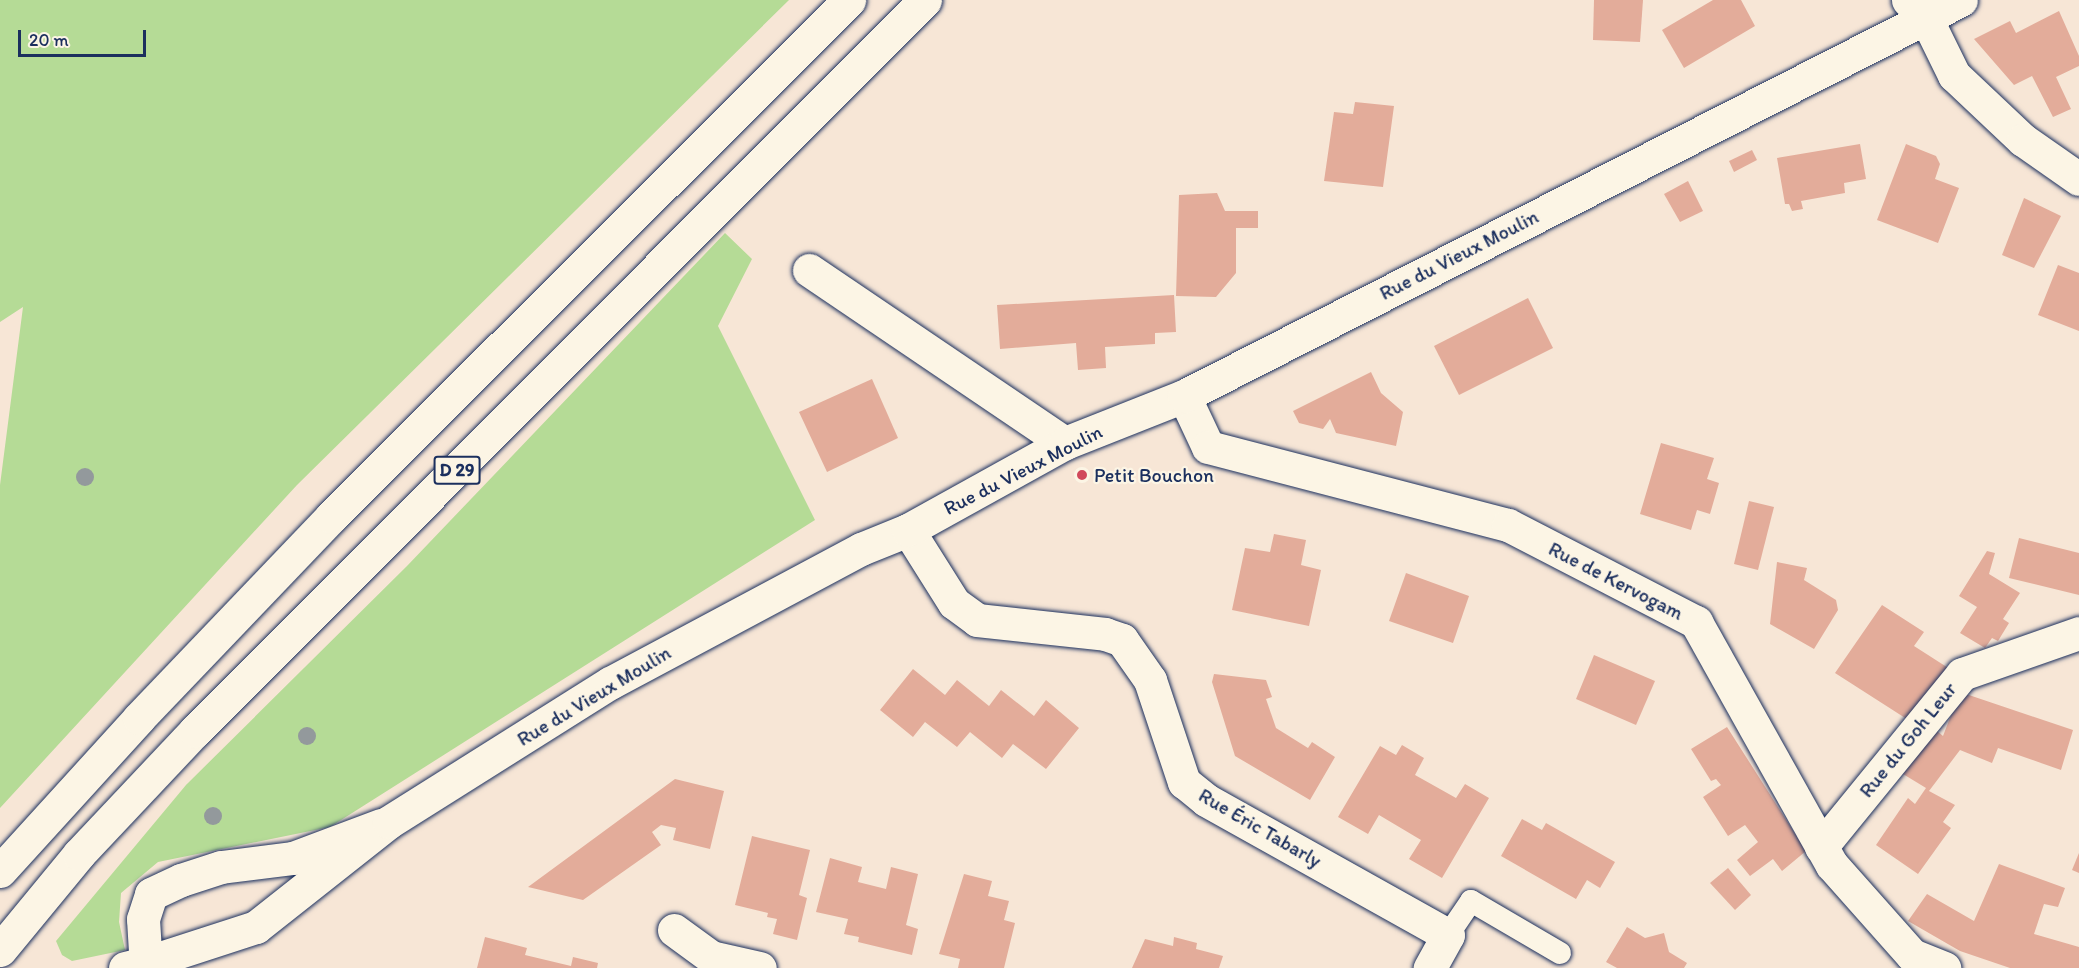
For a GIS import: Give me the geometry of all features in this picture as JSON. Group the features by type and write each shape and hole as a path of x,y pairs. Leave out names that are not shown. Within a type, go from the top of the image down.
{"street":[{"name":"D 29","path":"0,871 139,718 331,517 849,0"},
{"name":"D 29","path":"0,950 79,854 195,731 925,0"},
{"name":"Rue du Vieux Moulin","path":"139,966 256,927 389,822 610,683 861,549 908,530 1065,443 1184,396 1917,9 1961,0"},
{"path":"1917,9 1954,75 2023,140 2079,179"},
{"path":"809,270 1065,443"},
{"name":"Rue de Kervogam","path":"1184,396 1208,447 1508,525 1696,622 1832,865 1912,955 1945,968"},
{"name":"Rue Éric Tabarly","path":"908,530 954,603 977,620 1105,634 1122,640 1150,680 1184,782 1206,800 1448,935"},
{"name":"Rue du Goh Leur","path":"1821,847 1962,674 2079,633"},
{"path":"139,966 143,919 152,894 181,880 221,867 293,858 389,822"},
{"path":"674,930 711,957 760,968"},
{"path":"1430,968 1448,935"}],"lane":[{"path":"1448,935 1471,901 1560,953"}],"green space":[{"path":"0,0 789,0 297,485 0,808 0,485 23,307 0,322"},
{"path":"725,233 752,259 718,326 815,520 330,827 158,862 121,893 119,922 125,950 72,961 62,955 56,941 186,785 407,566"}],"building":[{"path":"1594,0 1643,0 1640,42 1593,40"},
{"path":"1713,0 1741,0 1755,26 1684,68 1662,30"},
{"path":"2059,11 2079,56 2079,66 2056,77 2071,109 2053,117 2032,76 2014,85 1974,39 2010,21 2016,33"},
{"path":"1355,102 1394,106 1383,187 1324,181 1334,112 1353,114"},
{"path":"1860,144 1866,179 1844,183 1845,193 1801,201 1803,209 1792,211 1789,204 1785,204 1777,158"},
{"path":"1906,144 1936,156 1940,164 1935,179 1959,188 1938,243 1877,220"},
{"path":"1752,150 1757,160 1734,172 1729,161"},
{"path":"1688,181 1703,211 1680,222 1664,194"},
{"path":"1217,193 1225,211 1258,211 1258,228 1236,228 1236,273 1216,297 1176,296 1179,195"},
{"path":"2024,198 2061,216 2034,268 2002,255"},
{"path":"2058,265 2079,273 2079,331 2038,315"},
{"path":"1174,295 1176,332 1155,333 1155,344 1105,347 1106,368 1078,370 1076,343 1000,349 997,305"},
{"path":"1528,298 1553,348 1459,395 1434,346"},
{"path":"1371,372 1381,393 1403,412 1396,446 1336,433 1330,419 1323,429 1299,423 1293,411"},
{"path":"872,379 898,438 827,472 799,412"},
{"path":"1661,443 1714,458 1707,479 1719,483 1710,514 1697,510 1691,530 1640,514"},
{"path":"1749,501 1774,507 1758,570 1734,564"},
{"path":"1274,534 1306,540 1301,565 1321,570 1309,626 1232,610 1245,548 1270,552"},
{"path":"2019,538 2079,553 2079,595 2009,578"},
{"path":"1987,551 1995,553 1989,574 2020,593 2003,619 2009,623 1998,641 1992,638 1985,648 1960,633 1977,607 1959,596"},
{"path":"1777,562 1807,568 1804,580 1836,600 1838,610 1814,649 1770,624"},
{"path":"1406,573 1469,596 1453,643 1389,621"},
{"path":"1882,605 1924,632 1914,646 1953,671 1913,723 1835,673"},
{"path":"1594,655 1655,681 1636,725 1576,699"},
{"path":"913,669 945,695 957,680 989,706 1001,690 1034,716 1046,700 1079,728 1046,769 1013,744 1002,758 970,732 957,747 925,722 913,737 880,710"},
{"path":"1214,674 1266,680 1272,697 1266,699 1276,728 1308,748 1312,742 1335,757 1310,800 1235,756 1212,682"},
{"path":"1960,692 2073,730 2061,770 1998,748 1992,763 1960,750 1929,791 1955,805 1943,822 1951,828 1918,874 1876,845 1908,798 1915,804 1926,788 1903,774 1937,731 1943,736"},
{"path":"1727,727 1806,851 1782,871 1773,859 1750,876 1737,860 1758,842 1745,825 1728,836 1703,797 1721,785 1716,779 1711,781 1691,749"},
{"path":"1402,745 1424,758 1415,775 1456,798 1465,784 1489,798 1442,878 1409,859 1421,840 1379,815 1368,834 1338,817 1380,746 1396,755"},
{"path":"675,779 724,791 710,849 673,840 676,828 661,825 652,832 661,845 583,900 528,887"},
{"path":"1522,819 1542,830 1546,823 1615,862 1600,888 1587,880 1576,899 1501,856"},
{"path":"752,836 810,850 799,895 807,898 797,940 773,934 777,919 767,917 768,913 735,905"},
{"path":"2079,853 2079,873 2072,870"},
{"path":"830,858 862,867 858,882 886,889 891,867 918,874 906,925 918,929 912,955 858,942 859,937 844,934 848,919 816,912"},
{"path":"1999,864 2065,888 2058,907 2044,904 2034,934 2079,947 2079,968 2010,968 1960,951 1908,921 1927,894 1974,921"},
{"path":"1728,868 1751,895 1735,910 1710,883"},
{"path":"964,874 992,881 988,896 1009,901 1004,920 1015,923 1004,968 958,968 960,959 939,954"},
{"path":"1627,927 1645,938 1664,933 1669,952 1687,963 1684,968 1617,968 1606,962"},
{"path":"485,937 527,948 525,955 571,966 573,957 598,963 597,968 477,968"},
{"path":"1174,937 1197,943 1196,949 1223,956 1219,968 1132,968 1145,939 1173,946"}],"place":[{"name":"Petit Bouchon","path":"1082,475"}]}
